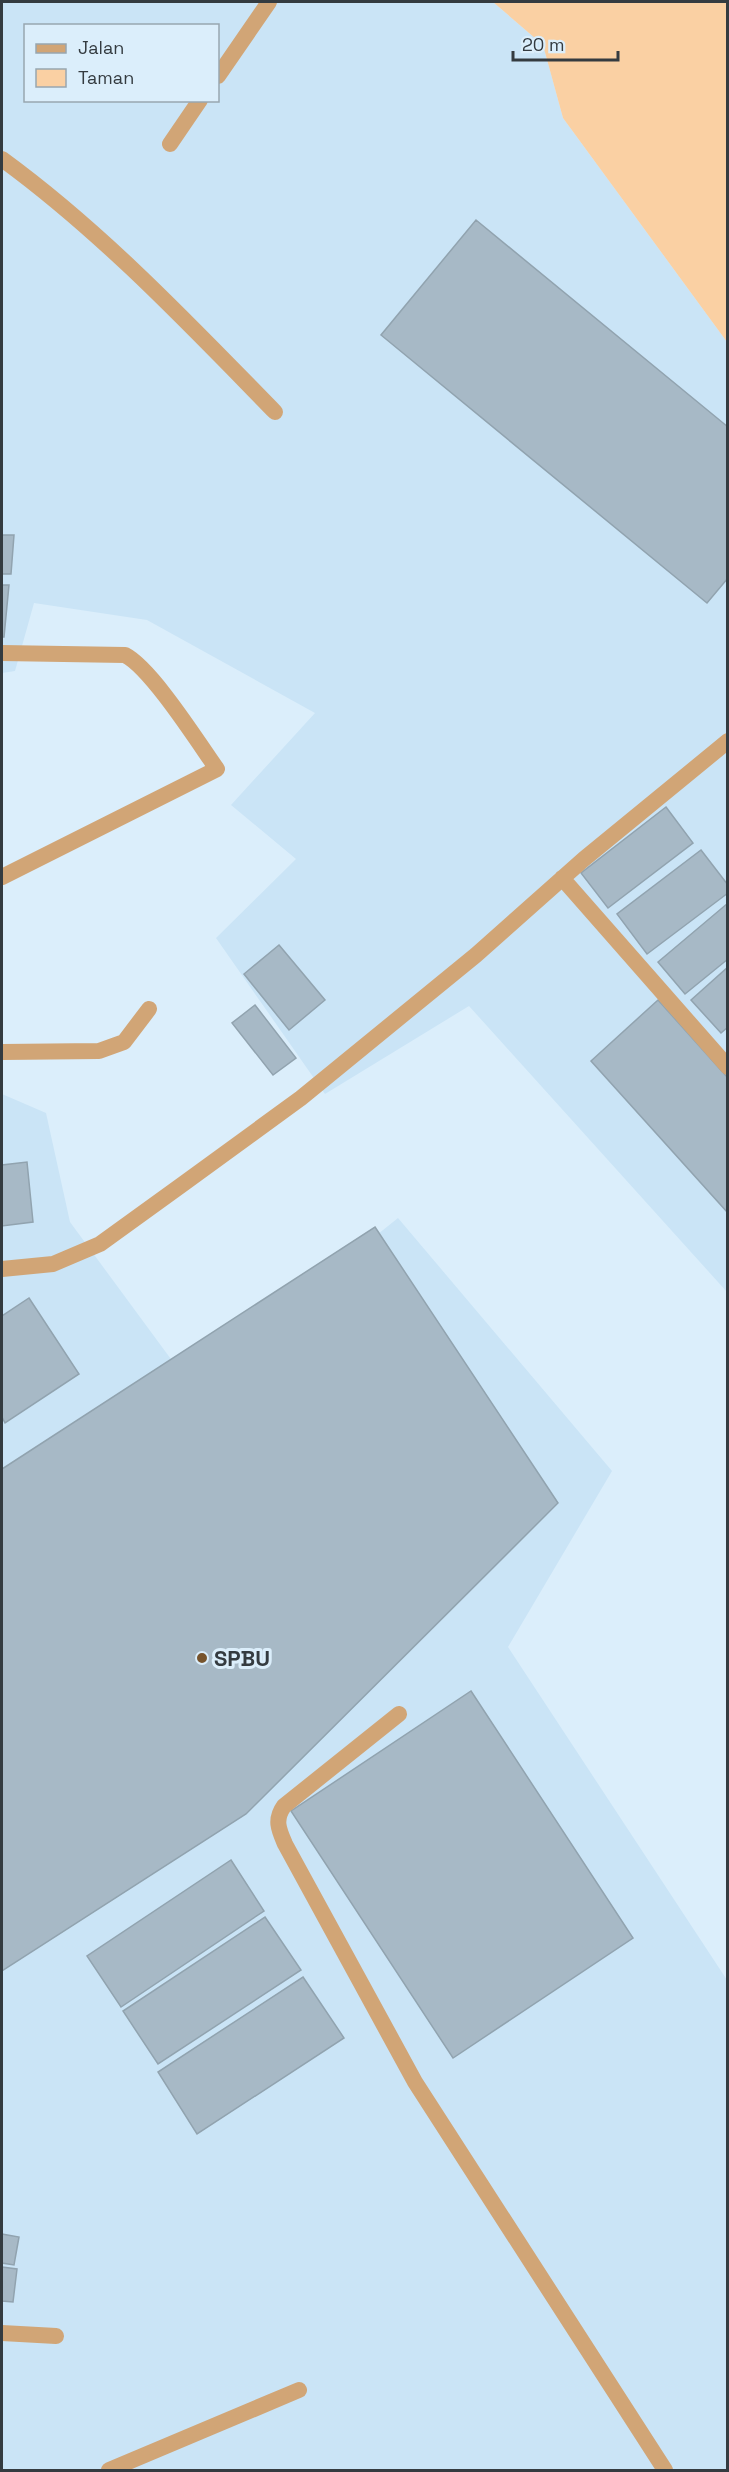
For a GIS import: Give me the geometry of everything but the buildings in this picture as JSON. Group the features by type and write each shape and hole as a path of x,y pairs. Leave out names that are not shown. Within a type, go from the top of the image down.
{"street":[{"path":"219,75 270,2"},
{"path":"170,144 199,102"},
{"path":"2,159 45,191 159,294 275,412"},
{"path":"2,653 125,655 133,659 161,692 217,769 2,877"},
{"path":"2,1269 53,1264 100,1244 301,1098 476,955 562,878 728,741"},
{"path":"562,878 728,1067"},
{"path":"2,1052 99,1051 124,1042 149,1009"},
{"path":"399,1714 284,1806 279,1813 277,1823 285,1844 415,2082 664,2470"},
{"path":"2,2333 56,2336"},
{"path":"109,2470 299,2390"}],"shaded area":[{"path":"2,2 493,2 543,45 563,118 727,342 727,1292 469,1006 325,1094 216,938 296,859 231,805 315,713 147,620 34,603 15,671 2,673"},
{"path":"2,1094 46,1113 70,1222 190,1385 398,1218 612,1471 508,1647 727,1980 727,2470 2,2470"}],"green space":[{"path":"493,2 727,2 727,342 563,118 543,45"}],"place":[{"name":"SPBU","path":"202,1658"}]}
